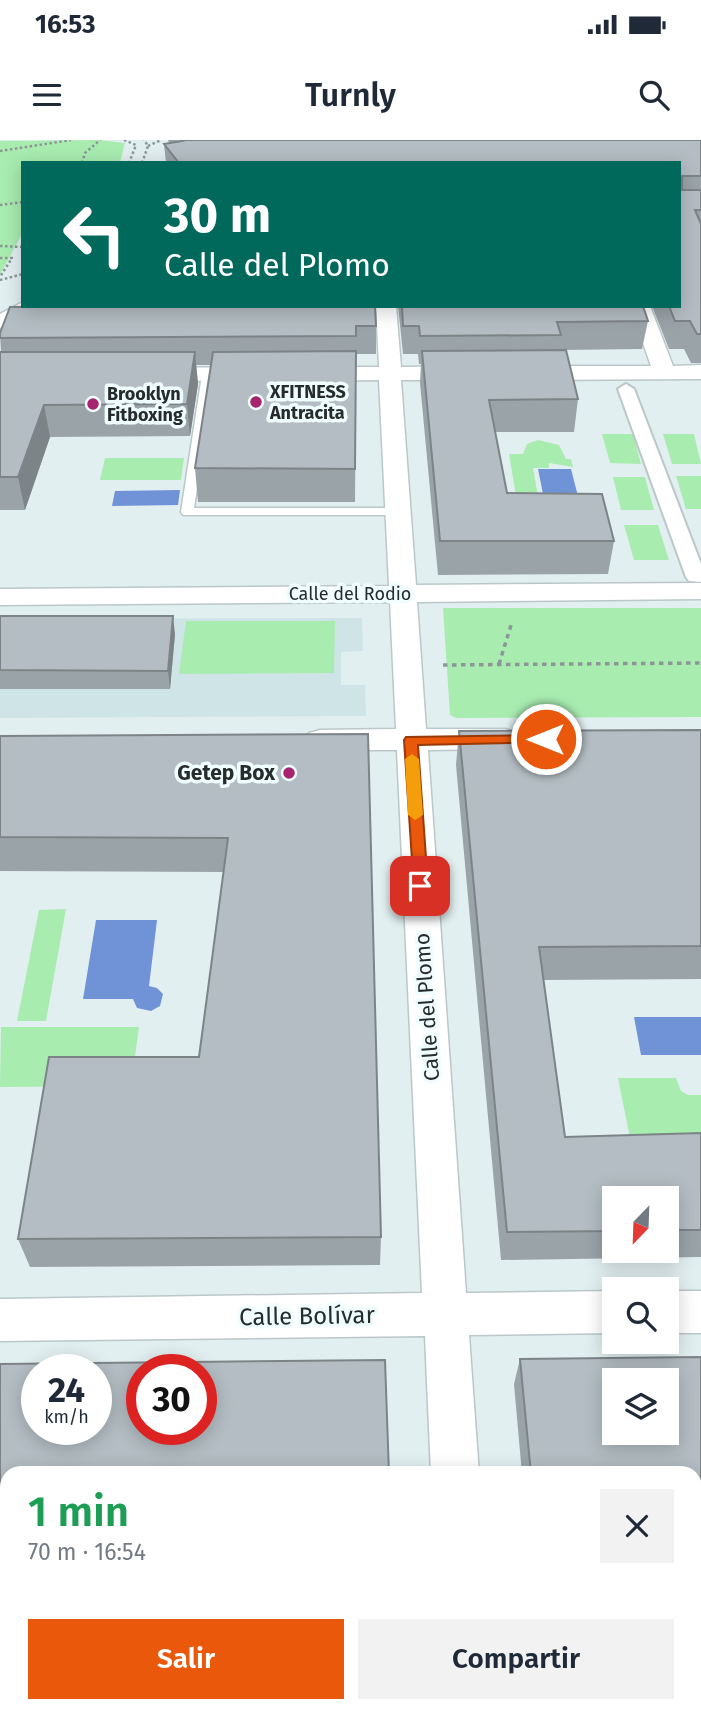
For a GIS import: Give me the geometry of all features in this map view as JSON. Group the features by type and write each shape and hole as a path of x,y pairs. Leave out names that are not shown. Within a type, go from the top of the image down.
{"street":[{"path":"0,322 26,308"},
{"name":"Calle del Plomo","path":"386,308 454,1466"},
{"path":"641,308 664,372"},
{"path":"125,375 701,372"},
{"path":"626,389 699,584"},
{"name":"Calle del Rodio","path":"0,597 401,594 699,584"},
{"path":"290,741 537,739"},
{"name":"Calle Bolívar","path":"0,1320 602,1312"},
{"path":"679,1312 701,1312"}],"lane":[{"path":"208,375 187,512 400,512"}],"path":[{"path":"0,151 71,140"},
{"path":"83,161 85,153 100,140"},
{"path":"124,140 137,145 131,161"},
{"path":"144,140 148,146"},
{"path":"143,161 148,146 161,140"},
{"path":"0,205 21,202"},
{"path":"0,246 21,247"},
{"path":"0,258 12,258 0,278"},
{"path":"0,278 21,275"},
{"path":"499,664 506,635 516,615"},
{"path":"438,665 701,663"}],"shaded area":[{"path":"362,618 363,651 341,652 341,685 365,685 366,716 0,718 0,619"}],"green space":[{"path":"99,140 125,143 120,161 21,161 21,236 0,275 0,141"},
{"path":"602,434 633,434 641,464 610,463"},
{"path":"663,434 694,434 701,464 672,464"},
{"path":"538,440 559,445 566,459 571,459 573,467 549,463 549,468 533,468 540,507 518,508 509,454 523,454 527,444"},
{"path":"105,458 184,458 181,480 100,480"},
{"path":"676,476 701,476 701,509 686,509"},
{"path":"613,477 645,477 654,510 621,510"},
{"path":"624,525 658,525 669,560 634,560"},
{"path":"443,608 701,608 701,717 456,718 450,715"},
{"path":"186,621 335,621 334,673 179,674"},
{"path":"66,909 46,1021 17,1021 39,910"},
{"path":"1,1027 139,1027 131,1086 0,1087"},
{"path":"618,1078 676,1078 681,1091 688,1095 701,1095 701,1148 632,1148"}],"water":[{"path":"538,469 571,469 580,504 545,504"},
{"path":"180,490 178,505 112,506 115,491"},
{"path":"96,920 157,920 149,986 157,988 163,994 160,1006 151,1011 137,1008 133,999 83,999"},
{"path":"634,1017 701,1017 701,1055 641,1055"}],"building":[{"path":"180,140 701,140 701,176 682,176 682,190 701,190 701,210 695,210 701,224 701,334 697,334 690,321 675,321 670,308 681,308 681,161 177,161 164,144 182,141"},
{"path":"10,307 375,308 376,326 356,326 356,336 0,338"},
{"path":"402,308 644,308 648,321 557,322 561,335 420,336 419,326 403,326"},
{"path":"566,350 578,399 489,400 507,493 602,494 614,541 440,541 422,351"},
{"path":"356,351 355,469 195,468 213,352"},
{"path":"0,352 195,352 187,404 44,405 18,477 0,477"},
{"path":"0,616 173,616 168,671 0,670"},
{"path":"701,730 701,946 539,947 565,1137 701,1133 701,1230 679,1230 679,1186 602,1186 602,1231 507,1232 459,731"},
{"path":"368,734 381,1237 18,1239 49,1057 199,1057 228,838 0,837 0,736"},
{"path":"701,1357 701,1466 530,1466 520,1359"},
{"path":"385,1360 389,1466 0,1466 0,1364 21,1364 21,1445 112,1445 112,1363 126,1363 126,1445 217,1445 217,1362"}],"slow traffic":[{"path":"412,759 415,815"}],"place":[{"name":"XFITNESS Antracita","path":"256,402"},
{"name":"Brooklyn Fitboxing","path":"93,404"},
{"name":"Getep Box","path":"289,773"}],"route":[{"path":"420,886 411,740 546,739"}]}
